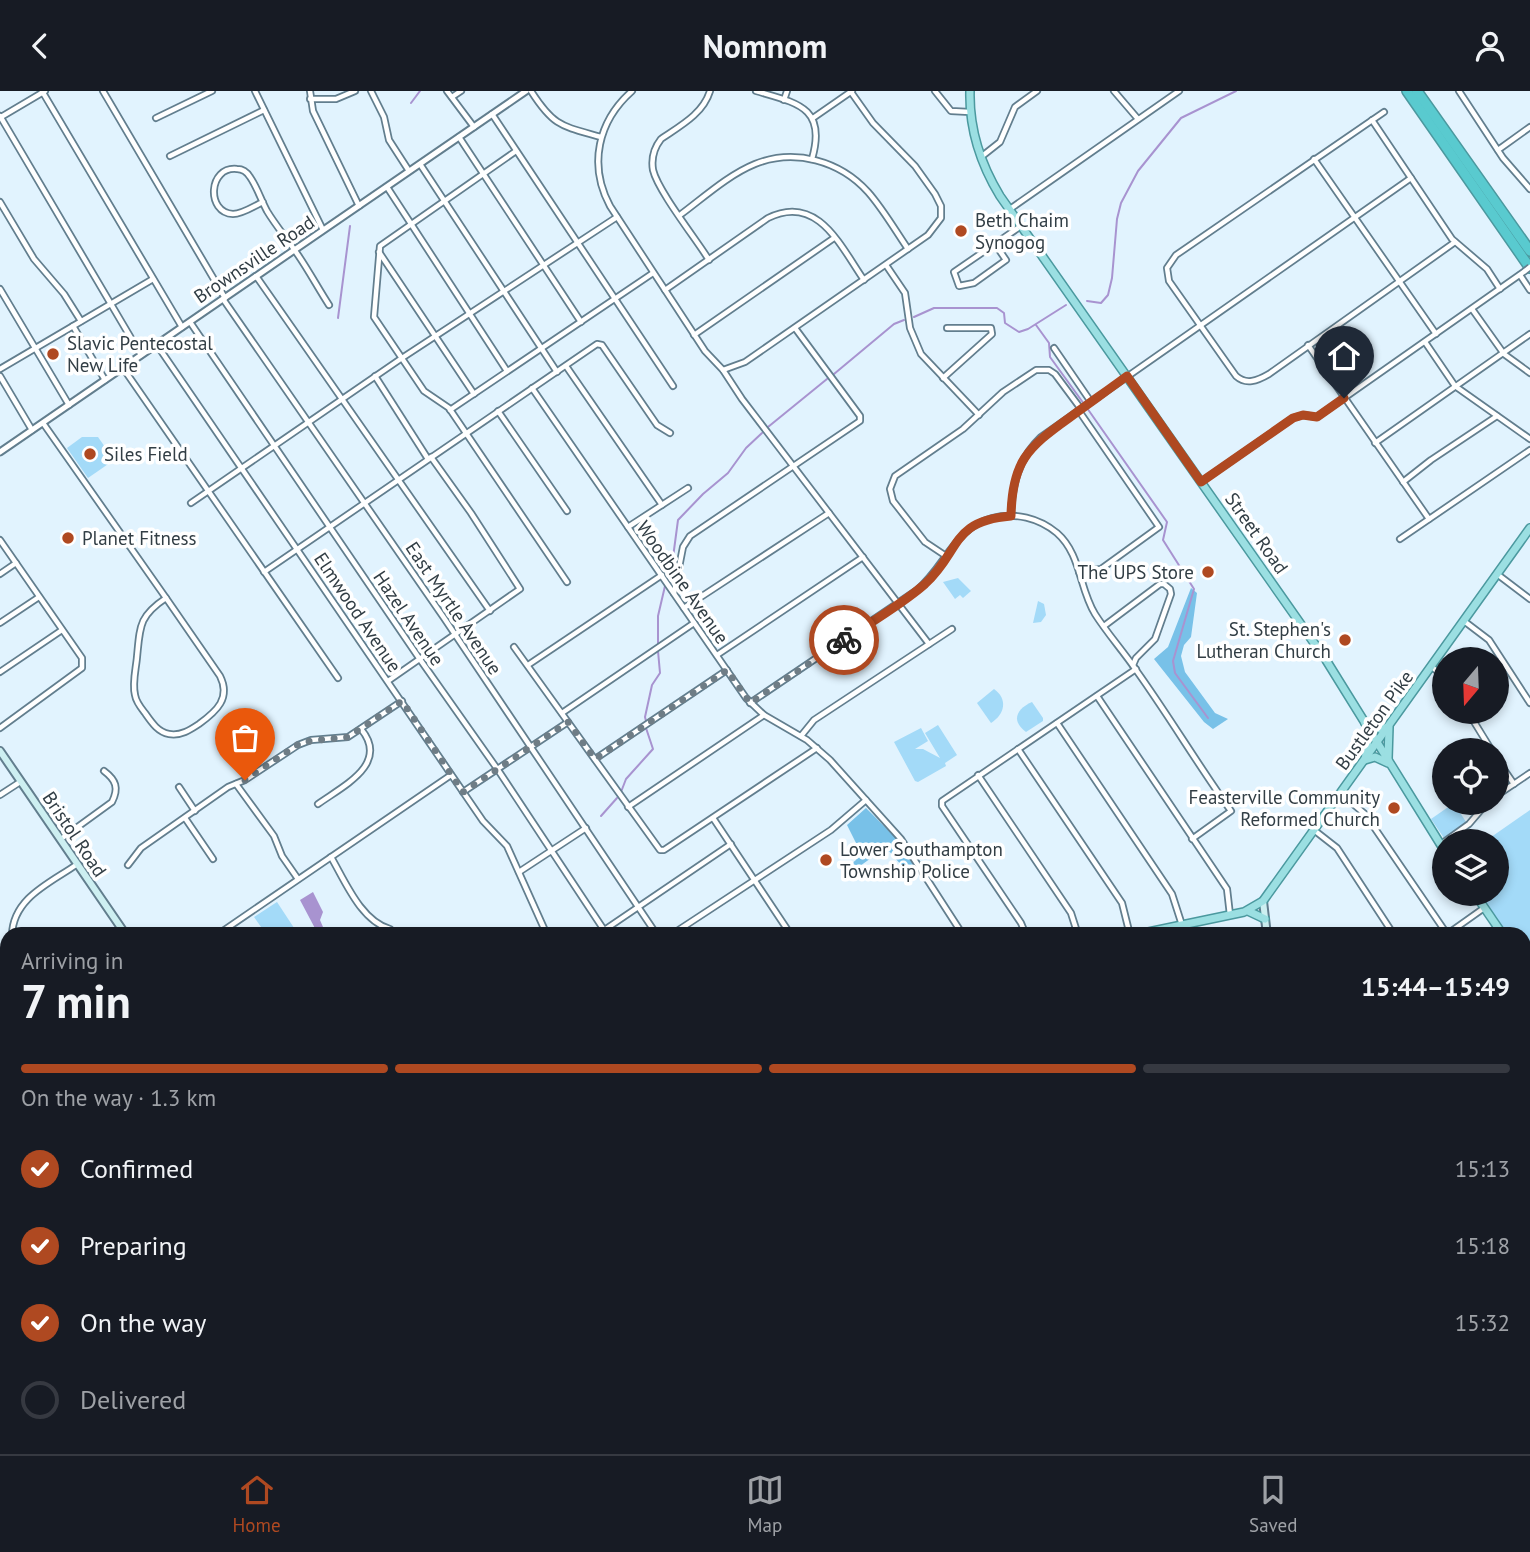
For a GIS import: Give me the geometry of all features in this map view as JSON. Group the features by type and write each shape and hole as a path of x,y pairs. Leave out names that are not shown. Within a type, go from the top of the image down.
{"highway":[{"path":"1407,91 1526,270"},
{"path":"1417,91 1530,251"}],"main road":[{"name":"Street Road","path":"970,91 974,139 988,176 1326,660 1432,829"},
{"name":"Bustleton Pike","path":"1446,647 1530,528"},
{"name":"Bustleton Pike","path":"1262,901 1432,667"},
{"path":"1364,723 1380,729 1389,727 1389,763 1375,757 1365,760 1368,741 1364,723"},
{"name":"Bristol Road","path":"0,751 120,927"},
{"path":"1172,927 1247,911 1262,901 1266,927"},
{"path":"1485,908 1498,927"},
{"path":"1247,911 1265,919"}],"street":[{"path":"141,355 0,117 44,91 182,327"},
{"name":"East Myrtle Avenue","path":"103,91 224,299 455,634 652,927"},
{"path":"156,118 212,91"},
{"path":"255,91 323,230"},
{"path":"310,91 313,111 359,206"},
{"path":"310,99 337,99 355,91"},
{"path":"371,91 384,117 389,140 410,171"},
{"path":"447,91 474,127"},
{"path":"453,97 461,91"},
{"name":"Brownsville Road","path":"0,452 529,91"},
{"path":"529,91 555,122 601,137"},
{"path":"632,91 609,117 601,137 597,156 599,179 606,198 705,351 723,370 742,399 929,644"},
{"path":"709,260 657,181 652,166 653,155 661,139 704,106 710,91"},
{"path":"756,91 801,106 813,119 817,135 812,159"},
{"path":"784,100 787,91"},
{"path":"935,91 951,111 970,112"},
{"path":"980,158 1000,142 1012,112 1027,94 1037,91"},
{"path":"1114,91 1138,119"},
{"path":"1010,209 1178,91"},
{"path":"1460,91 1498,150 1530,189"},
{"path":"723,370 745,362 886,265 937,227 942,214 939,201 915,166 873,123 852,92 813,119"},
{"path":"170,156 264,110"},
{"path":"1384,112 1170,261 1167,268 1168,279 1236,376 1247,382 1269,375 1455,243"},
{"path":"492,114 673,386"},
{"path":"1372,120 1455,243 1487,269 1500,289"},
{"path":"1498,150 1530,127"},
{"path":"459,137 581,322"},
{"path":"516,151 382,244 373,315 424,391 443,402 450,410 567,582"},
{"path":"680,215 755,164 784,157 812,159 836,167 857,181 908,249"},
{"path":"1314,159 1436,334"},
{"path":"420,164 557,372"},
{"path":"263,202 239,213 229,213 220,207 214,195 214,184 217,178 229,170 242,170 251,177 263,202 328,305"},
{"path":"1011,516 1015,478 1026,454 1041,437 1411,178"},
{"path":"387,187 507,371"},
{"path":"0,202 34,259 64,294 81,321"},
{"path":"665,290 779,213 793,211 810,215 824,224 864,280"},
{"path":"191,503 469,312 617,217"},
{"path":"995,244 1006,260 974,283 959,286 954,272 1021,226"},
{"path":"694,335 834,238"},
{"path":"379,251 474,394"},
{"path":"886,265 905,293 916,345 979,415"},
{"path":"1201,482 1293,418 1303,415 1317,417 1526,270 1530,290"},
{"path":"450,410 653,273"},
{"path":"256,276 489,611"},
{"path":"0,369 153,279"},
{"path":"0,289 69,405"},
{"path":"1472,309 1503,353 1530,373"},
{"name":"Hazel Avenue","path":"190,322 498,770 602,927"},
{"path":"73,326 105,380"},
{"path":"674,593 683,547 690,536 860,422 861,418 795,328"},
{"path":"943,378 992,334 990,328 947,328"},
{"path":"1375,443 1530,334"},
{"path":"1425,342 1455,386 1530,439"},
{"path":"264,572 599,344 657,425 670,433"},
{"name":"Elmwood Avenue","path":"156,345 483,821 507,846 543,927"},
{"path":"1308,345 1429,519"},
{"path":"1054,348 1091,402"},
{"path":"566,366 662,505"},
{"path":"123,368 338,678"},
{"path":"946,556 930,547 914,528 892,498 891,484 898,472 963,429 1003,392 1039,370 1055,374 1158,527 1101,569 1079,572"},
{"path":"0,376 32,430"},
{"path":"375,376 471,513 520,589 388,681"},
{"name":"Woodbine Avenue","path":"532,388 750,703 764,715 817,748 866,800 907,848 958,927"},
{"path":"498,411 567,511"},
{"path":"1403,482 1497,416"},
{"path":"43,423 166,598 220,675 224,690 220,705 214,713 191,730 177,734 164,732 156,727 140,706 134,692 141,622 148,611 166,598"},
{"path":"1400,539 1530,450"},
{"path":"628,527 688,488"},
{"path":"684,608 829,513"},
{"path":"750,703 932,577 959,537 970,528 985,520 1011,516 1034,520 1056,533 1073,553 1086,595 1104,626 1231,811 1192,839"},
{"path":"0,540 82,658 83,664 0,728"},
{"path":"717,656 863,557"},
{"path":"0,574 16,563"},
{"path":"528,665 662,575"},
{"path":"1497,575 1530,599"},
{"path":"1021,927 942,803 945,797 1097,696 1134,667 1136,658 1155,639 1171,594 1170,589 1164,584 1160,585 1104,626"},
{"path":"0,624 39,597"},
{"path":"1464,621 1489,640 1530,703"},
{"path":"562,713 694,623"},
{"path":"801,736 814,720 952,629"},
{"path":"0,672 62,630"},
{"path":"514,647 660,850 664,850 817,748"},
{"path":"595,759 727,670"},
{"path":"1097,696 1227,889 1230,915"},
{"path":"128,865 141,848 225,789 302,742 342,739 402,701"},
{"path":"628,807 764,715"},
{"path":"463,792 568,722"},
{"path":"1057,723 1172,894 1182,925"},
{"path":"318,804 349,782 367,764 371,745 361,729"},
{"path":"1018,749 1122,903 1130,927"},
{"path":"59,840 112,802 116,784 104,771"},
{"path":"1509,788 1530,773"},
{"path":"229,927 451,775"},
{"path":"978,775 1071,913 1075,927"},
{"path":"1509,778 1514,785"},
{"path":"0,795 20,782"},
{"path":"236,784 274,836 282,856 298,879"},
{"path":"179,787 195,811"},
{"path":"1340,793 1365,814 1442,927"},
{"path":"683,927 831,830 866,800"},
{"path":"1463,829 1477,815"},
{"path":"185,818 213,859"},
{"path":"713,818 787,927"},
{"path":"519,872 586,828"},
{"path":"1313,830 1337,848 1389,927"},
{"path":"608,927 731,844"},
{"path":"331,857 360,905 379,925 384,927"},
{"path":"14,927 16,914 25,900 76,865"},
{"path":"1457,927 1485,908"}],"shaded area":[{"name":"Siles Field","path":"82,437 98,437 114,460 88,478 67,448"},
{"path":"958,578 971,591 963,598 960,595 955,599 943,582"},
{"path":"1191,588 1197,593 1191,637 1184,645 1181,656 1185,672 1215,713 1228,719 1213,729 1204,722 1154,659 1168,647"},
{"path":"1038,601 1044,604 1046,615 1041,622 1033,623"},
{"path":"994,689 1001,697 1003,706 991,723 977,703"},
{"path":"1032,702 1043,721 1026,732 1018,724 1017,715"},
{"path":"938,725 957,755 945,763 946,766 918,782 915,781 894,742 921,728 928,741 915,749 923,749 940,758 925,733"},
{"path":"866,808 896,838 917,868 909,874 889,851 874,856 850,873 845,869 856,860 860,851 847,825"},
{"path":"1530,810 1530,927 1498,927 1483,906 1509,906 1509,829 1503,829"},
{"path":"1437,815 1462,815 1466,822 1456,829 1438,829 1431,819"},
{"path":"313,892 323,912 320,920 323,927 314,927 300,900"},
{"path":"277,902 293,927 261,927 254,917"}],"waterway":[{"path":"411,103 420,91"},
{"path":"1087,301 1101,303 1108,295 1117,219 1121,203 1138,171 1181,118 1236,91"},
{"path":"338,318 350,226"},
{"path":"914,317 934,308 997,308 1004,313 1005,323 1019,332 1066,305"},
{"path":"834,374 894,324 904,320"},
{"path":"1036,325 1049,343 1050,357 1084,404"},
{"path":"768,427 827,379"},
{"path":"1087,408 1167,522 1163,540 1194,589 1173,661 1175,673 1208,718"},
{"path":"667,579 672,565 678,520 728,473 746,448 762,433"},
{"path":"658,644 658,616 665,586"},
{"path":"646,721 652,685 660,673 658,651"},
{"path":"621,792 626,779 653,749 646,728"},
{"path":"601,816 617,798"}],"way so far":[{"path":"245,780 302,742 353,735 402,701 463,792 568,722 595,759 727,670 750,703 844,640"}],"place":[{"name":"Beth Chaim Synogog","path":"961,231"},
{"name":"Slavic Pentecostal New Life","path":"53,354"},
{"name":"Siles Field","path":"90,454"},
{"name":"Planet Fitness","path":"68,538"},
{"name":"The UPS Store","path":"1208,572"},
{"name":"St. Stephen's Lutheran Church","path":"1345,640"},
{"name":"Feasterville Community Reformed Church","path":"1394,808"},
{"name":"Lower Southampton Township Police","path":"826,860"}],"route":[{"path":"844,640 925,584 966,531 985,520 1011,516 1015,478 1034,443 1127,376 1201,482 1293,418 1303,415 1317,417 1344,398"}]}
